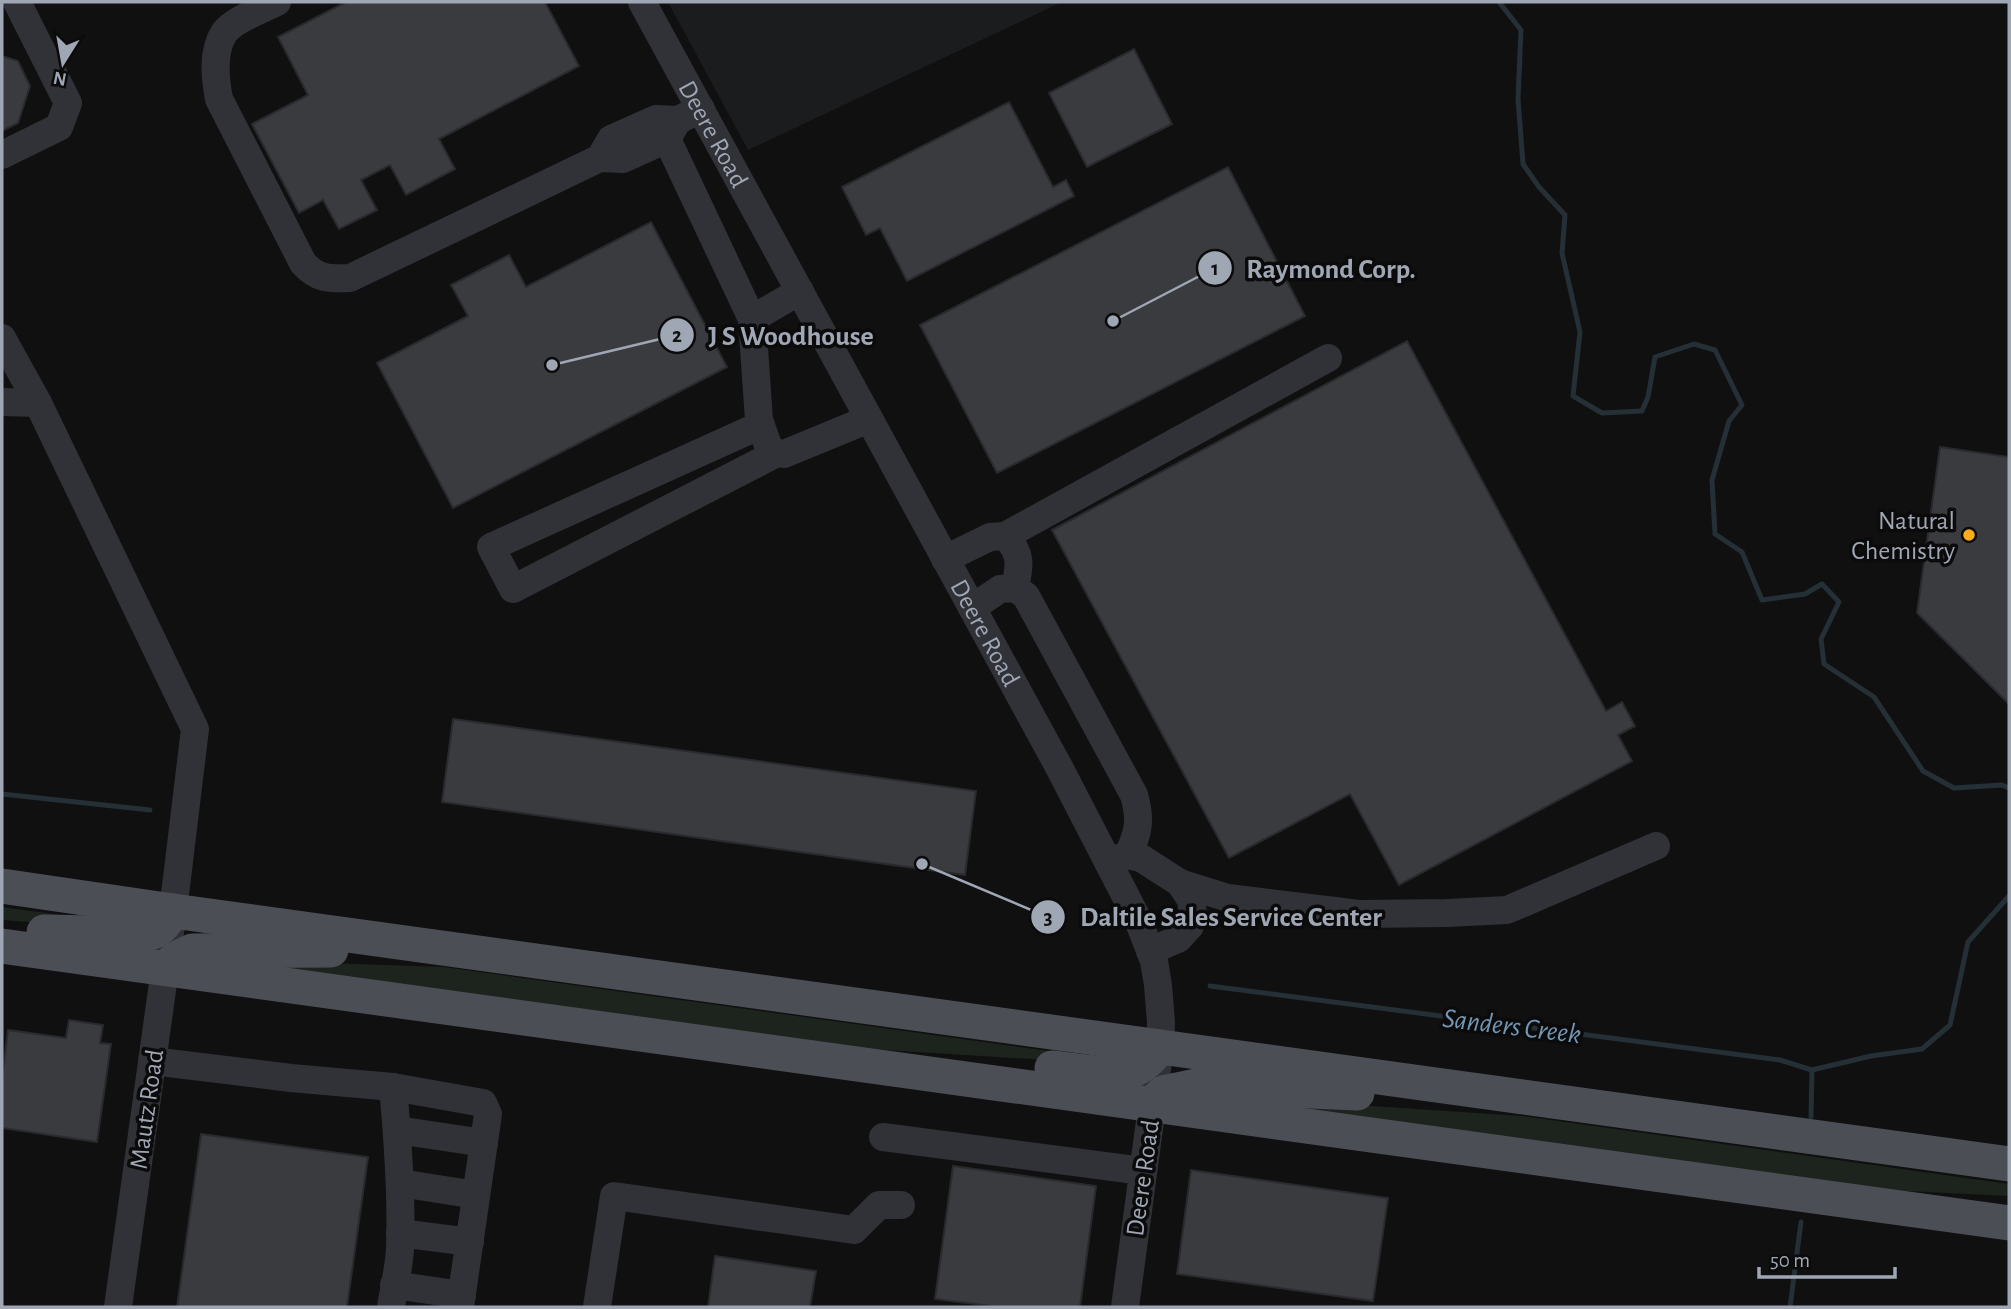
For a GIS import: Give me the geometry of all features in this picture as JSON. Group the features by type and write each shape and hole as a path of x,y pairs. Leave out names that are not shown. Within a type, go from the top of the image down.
{"main road":[{"path":"2,886 2009,1164"},
{"path":"2,931 146,934 163,927 173,911"},
{"path":"2,946 2009,1223"},
{"path":"165,968 175,959 192,951 453,949"},
{"path":"853,1063 990,1064 1120,1072 1131,1071 1144,1065 1160,1047"},
{"path":"1152,1104 1163,1093 1197,1086 1344,1094 1473,1090"},
{"path":"1901,1208 2009,1207"}],"street":[{"path":"2,155 60,127 68,103 17,2"},
{"path":"277,2 240,20 225,32 218,51 215,74 219,99 303,263 312,273 330,279 350,278 600,158 611,139 656,118 682,123 751,319 761,425 769,448 784,454 869,419"},
{"name":"Deere Road","path":"642,2 682,123 800,291 1060,769 1118,859 1150,951 1158,985 1161,1022 1160,1047 1125,1307"},
{"path":"751,319 800,291"},
{"name":"Mautz Road","path":"2,338 38,403 195,729 173,911 118,1307"},
{"path":"945,559 990,537 1005,536 1328,358"},
{"path":"2,402 38,403"},
{"path":"761,425 491,547 513,589 777,453"},
{"path":"1005,536 1016,548 1019,569 1015,588"},
{"path":"972,608 1000,589 1015,588 1026,596 1134,795 1139,815 1136,839 1118,859"},
{"path":"1118,859 1142,858 1180,883 1228,898 1359,914 1447,913 1507,910 1656,846"},
{"path":"1150,951 1178,939 1190,926 1193,914 1191,900 1180,883"},
{"path":"152,1061 393,1087 483,1103 488,1114 461,1301 393,1296 400,1252 400,1183 393,1087"},
{"path":"397,1130 484,1143"},
{"path":"883,1138 1143,1171"},
{"path":"400,1183 477,1195"},
{"path":"597,1307 614,1196 854,1230 879,1205 901,1205"},
{"path":"400,1233 470,1242"}],"shaded area":[{"path":"668,2 1062,2 748,150"},
{"path":"2,907 127,924 126,929 2,920"},
{"path":"213,959 444,967 1114,1060 1113,1064 803,1045"},
{"path":"1204,1095 1522,1116 2009,1184 2009,1196 1844,1188"}],"building":[{"path":"346,2 545,2 579,66 439,139 455,169 406,195 390,165 361,180 377,210 339,229 323,200 299,213 252,124 308,95 278,37"},
{"path":"1134,49 1172,124 1087,167 1049,93"},
{"path":"2,56 18,61 30,86 18,123 2,131"},
{"path":"1009,102 1053,187 1066,180 1074,196 907,281 880,228 866,235 842,187"},
{"path":"1228,167 1305,316 997,473 920,325"},
{"path":"651,222 727,367 453,508 377,363 468,316 451,285 509,255 526,287"},
{"path":"1407,341 1606,711 1622,702 1635,726 1618,735 1632,761 1399,885 1350,794 1229,858 1052,530"},
{"name":"Natural Chemistry","path":"1940,447 2009,457 2009,704 1917,613"},
{"path":"453,719 976,791 965,875 442,802"},
{"path":"69,1020 103,1025 100,1043 111,1044 97,1142 2,1128 2,1078 8,1030 66,1038"},
{"path":"201,1134 368,1157 347,1307 177,1307"},
{"path":"953,1166 1096,1186 1080,1307 998,1307 935,1299"},
{"path":"1191,1170 1388,1198 1373,1301 1177,1274"},
{"path":"715,1256 816,1271 810,1307 708,1307"}],"waterway":[{"path":"1499,2 1521,30 1518,99 1523,164 1539,187 1565,215 1562,253 1580,332 1573,396 1602,413 1642,411 1648,397 1655,357 1694,344 1715,350 1742,405 1729,421 1712,480 1715,534 1742,552 1762,600 1805,594 1822,584 1839,602 1821,639 1824,664 1874,697 1923,771 1954,788 2002,785 2009,788"},
{"name":"Sanders Creek","path":"2,794 150,810"},
{"path":"1811,1117 1812,1070 1871,1056 1922,1049 1950,1025 1968,942 2009,896"},
{"name":"Sanders Creek","path":"1210,986 1780,1060 1812,1070"},
{"path":"1790,1307 1801,1222"}],"place":[{"name":"Raymond Corp.","path":"1113,321"},
{"name":"J S Woodhouse","path":"552,365"},
{"name":"Natural Chemistry","path":"1969,535"},
{"name":"Daltile Sales Service Center","path":"922,864"}]}
